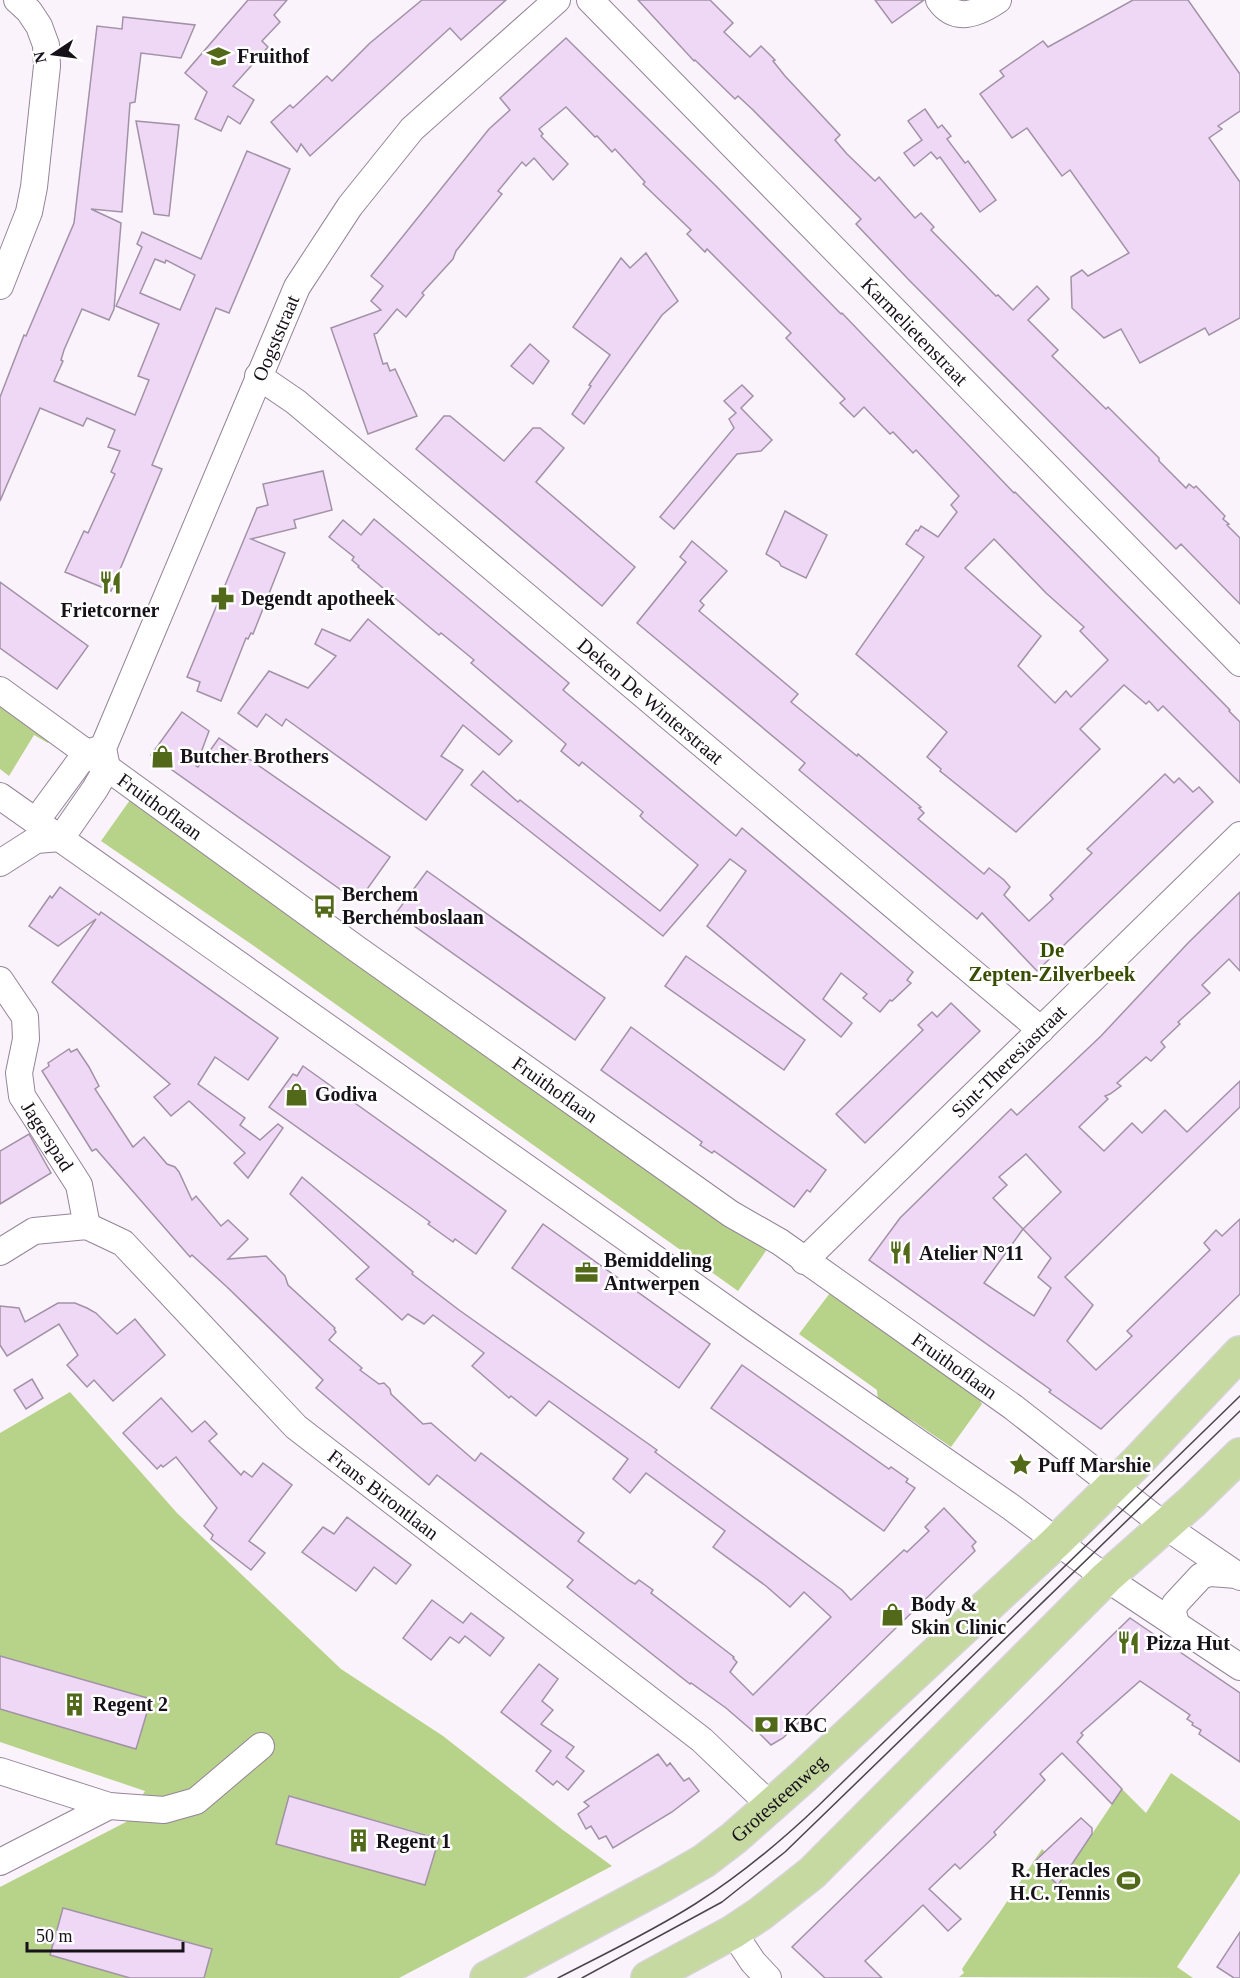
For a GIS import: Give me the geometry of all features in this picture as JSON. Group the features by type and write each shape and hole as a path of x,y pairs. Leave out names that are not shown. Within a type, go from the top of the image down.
{"main road":[{"path":"1113,1486 1240,1353"},
{"path":"648,1978 733,1932 813,1873 1106,1578 1240,1455"},
{"name":"Grotesteenweg","path":"488,1978 704,1861 734,1838 1056,1542 1113,1486"}],"street":[{"path":"0,286 20,237 32,195 47,66 46,45 39,26 29,11 17,0"},
{"name":"Oogststraat","path":"44,833 98,756 297,287 350,206 412,129 557,0"},
{"name":"Karmelietenstraat","path":"590,0 1240,663"},
{"path":"939,0 945,8 967,15 981,11 998,0"},
{"name":"Deken De Winterstraat","path":"258,376 296,402 1041,1030"},
{"name":"Fruithoflaan","path":"0,690 98,756 514,1060 731,1214 780,1242 1013,1407 1165,1526 1239,1576"},
{"path":"0,796 44,833 1011,1507 1106,1578 1240,1667"},
{"path":"0,863 44,833"},
{"name":"Sint-Theresiastraat","path":"804,1260 1240,835"},
{"name":"Jagerspad","path":"0,980 25,1017 26,1039 19,1073 22,1096 79,1185 87,1226"},
{"path":"0,1252 34,1231 87,1226"},
{"name":"Frans Birontlaan","path":"87,1226 123,1243 296,1427 702,1740 771,1805"},
{"path":"1176,1624 1173,1612 1177,1601 1201,1576 1210,1573 1239,1576"},
{"path":"0,1771 109,1806 164,1810 196,1801 261,1746"},
{"path":"0,1862 109,1806"},
{"path":"733,1932 753,1962 768,1978"}],"green space":[{"path":"0,704 56,735 48,743 34,735 9,776 0,769"},
{"path":"130,800 724,1222 770,1245 738,1291 254,946 101,841"},
{"path":"833,1289 974,1389 982,1404 951,1447 913,1421 878,1403 877,1390 799,1334"},
{"path":"70,1392 177,1513 341,1669 443,1736 612,1866 399,1978 204,1978 212,1949 63,1908 50,1955 130,1978 0,1978 0,1887 126,1822 145,1791 0,1742 0,1709 151,1699 0,1656 0,1433","holes":["289,1796 439,1838 425,1885 276,1844"]},
{"name":"R. Heracles H.C. Tennis","path":"1171,1773 1240,1821 1240,1873 1177,1967 1193,1978 959,1977 964,1973 962,1969 1042,1849 1066,1873 1122,1789 1146,1813"}],"building":[{"path":"248,0 287,0 274,15 280,22 262,41 268,47 233,86 254,100 240,124 228,116 221,131 195,119 207,92 185,73"},
{"path":"422,0 506,0 461,40 450,28 310,156 301,144 297,152 271,122 290,105 293,108 327,76 332,81 370,43"},
{"path":"638,0 710,0 733,23 724,32 750,57 761,46 775,60 773,61 785,76 840,135 835,140 847,154 875,181 879,177 915,218 921,213 934,227 931,230 996,296 998,295 1013,310 1037,286 1049,299 1028,320 1058,350 1052,356 1106,409 1108,407 1186,488 1189,484 1194,488 1196,486 1225,516 1223,519 1229,524 1227,525 1240,538 1240,604 1181,544 1176,549 908,279 856,224 861,219 752,109 738,96 735,99 694,61"},
{"path":"875,0 924,0 892,23"},
{"path":"1133,0 1188,0 1240,74 1240,111 1218,126 1222,129 1209,138 1240,182 1240,318 1209,335 1205,328 1140,363 1121,329 1104,338 1072,308 1071,277 1082,270 1088,276 1129,253 1070,170 1062,176 1027,128 1012,138 980,94 1004,76 1000,71 1043,41 1048,47"},
{"path":"123,17 195,25 181,58 141,53 135,102 130,103 122,212 91,209 121,223 114,309 109,320 82,309 64,350 61,360 63,361 54,381 135,415 149,380 138,376 159,324 116,306 142,247 137,244 142,232 201,259 247,151 290,169 229,313 216,308 152,465 162,469 111,591 65,572 84,531 88,533 115,474 111,472 120,451 108,447 115,430 87,418 83,426 40,408 0,501 0,397 24,335 26,336 74,223 97,26 122,29","holes":["155,259 165,263 166,260 195,275 180,310 140,293"]},
{"path":"566,38 842,313 1014,493 1230,710 1240,722 1240,783 1163,706 1158,711 1149,701 1146,704 1124,685 1080,729 1100,749 1016,832 940,771 941,769 927,757 947,732 856,654 924,557 906,544 921,526 938,537 957,512 951,505 959,496 916,450 913,453 893,432 890,434 864,407 854,417 840,403 845,399 786,338 791,333 707,249 705,252 687,234 691,230 643,184 645,182 615,149 612,152 566,107 539,129 543,134 541,136 568,164 553,180 534,158 526,166 522,162 498,191 502,194 456,251 453,259 422,293 424,295 406,317 397,309 374,334 383,364 387,363 390,371 395,369 417,416 368,434 331,328 381,310 371,301 383,286 371,276 489,129 510,110 500,98","holes":["994,539 1046,593 1084,627 1080,631 1108,660 1071,697 1066,691 1055,703 1018,666 1041,636 965,568"]},
{"path":"925,109 938,128 942,125 951,136 947,139 965,163 968,161 996,200 980,212 940,157 937,159 931,152 914,166 904,153 922,140 908,121"},
{"path":"136,121 179,125 169,216 154,214"},
{"path":"646,253 678,301 662,315 584,424 572,414 610,355 573,327 621,258 630,268"},
{"path":"530,344 549,361 533,384 511,366"},
{"path":"742,385 753,396 741,408 772,440 761,451 737,454 674,529 660,517 734,428 729,419 736,413 724,401"},
{"path":"444,416 450,416 504,461 533,428 540,428 564,448 536,482 635,567 602,606 416,449"},
{"path":"323,471 332,510 294,520 296,528 251,539 285,553 253,634 251,633 248,639 246,638 221,701 197,691 200,682 187,677 257,508 268,505 263,484"},
{"path":"785,511 827,535 806,578 781,566 779,562 766,554"},
{"path":"374,519 569,683 563,690 736,836 742,828 913,972 907,980 911,983 892,1001 890,1000 880,1012 863,998 867,994 841,973 823,999 852,1023 841,1037 707,926 746,871 730,859 663,936 471,785 483,771 518,802 520,800 660,911 698,865 644,820 640,816 643,812 582,762 579,766 561,751 566,744 471,663 474,660 441,633 439,635 358,567 352,560 354,557 329,537 343,520 361,535"},
{"path":"692,541 727,571 700,601 704,605 699,611 798,694 791,702 921,807 919,808 924,813 918,819 984,874 989,868 1004,880 1010,887 1004,895 1029,921 1053,899 1050,895 1092,853 1087,849 1165,774 1174,783 1179,778 1193,792 1199,787 1213,802 1037,971 982,913 977,919 799,770 805,763 637,623 686,562 680,557"},
{"path":"0,582 88,646 57,689 0,648"},
{"path":"368,619 512,741 499,755 463,725 441,756 463,770 426,820 286,719 282,726 266,714 257,727 238,713 269,671 308,688 336,656 315,644 322,629 350,641"},
{"path":"182,712 209,731 196,766 198,767 219,738 390,857 358,902 151,755"},
{"path":"427,871 605,998 575,1040 396,913"},
{"path":"60,887 99,915 101,912 278,1038 248,1080 215,1057 198,1084 245,1118 240,1125 260,1140 278,1124 283,1128 248,1178 234,1163 245,1153 189,1101 171,1116 154,1097 170,1084 52,982 96,919 58,946 29,926 50,896 52,898"},
{"path":"1240,892 1240,971 1229,959 1202,985 1210,993 1178,1022 1180,1024 1161,1042 1165,1047 1151,1061 1146,1057 1117,1083 1121,1086 1105,1096 1108,1099 1079,1127 1104,1151 1132,1123 1142,1133 1165,1110 1187,1132 1240,1081 1240,1107 1065,1277 1093,1305 1067,1341 1096,1370 1132,1336 1127,1331 1210,1250 1204,1243 1216,1230 1222,1236 1240,1219 1240,1294 1101,1429 1049,1392 1051,1390 869,1260 900,1218 1011,1109 1017,1115 1101,1036 1188,943","holes":["1026,1154 1061,1192 1023,1229 993,1198 1007,1185 999,1177","1023,1229 1051,1258 1038,1277 1051,1288 1034,1316 984,1283"]},
{"path":"686,956 805,1040 784,1070 665,986"},
{"path":"951,1003 980,1031 865,1143 836,1114 923,1030 918,1025 932,1012 937,1017"},
{"path":"631,1027 826,1170 810,1192 807,1190 794,1207 714,1151 712,1153 700,1145 702,1142 601,1070"},
{"path":"69,1049 71,1052 77,1049 89,1067 99,1086 95,1089 133,1147 144,1137 167,1164 175,1167 179,1172 192,1200 196,1196 221,1226 228,1220 248,1239 228,1259 266,1256 285,1276 288,1285 335,1328 336,1332 329,1340 362,1368 360,1370 379,1384 384,1383 390,1389 391,1394 423,1424 431,1423 475,1461 481,1453 584,1533 578,1541 630,1581 635,1584 639,1580 653,1590 651,1593 734,1657 737,1662 730,1672 753,1695 831,1617 804,1592 790,1607 766,1586 713,1547 725,1531 646,1473 630,1493 613,1479 628,1459 549,1401 536,1416 511,1396 509,1398 472,1366 484,1353 433,1315 424,1324 408,1314 402,1320 356,1279 369,1267 290,1194 302,1177 413,1272 412,1274 459,1310 657,1450 655,1452 842,1590 851,1600 904,1550 907,1552 929,1531 925,1527 944,1508 976,1542 972,1546 975,1551 783,1738 771,1745 757,1731 755,1733 726,1708 690,1684 567,1587 573,1580 437,1475 429,1485 316,1388 323,1380 227,1287 192,1255 190,1257 96,1149 92,1151 42,1071 49,1066 48,1063"},
{"path":"303,1066 506,1211 476,1254 455,1239 453,1242 428,1224 430,1222 269,1107 293,1074 297,1076"},
{"path":"29,1134 51,1173 0,1204 0,1151"},
{"path":"543,1224 710,1344 679,1388 512,1268"},
{"path":"58,1303 75,1303 87,1308 96,1313 117,1334 135,1319 165,1355 113,1401 94,1380 87,1387 67,1365 78,1355 59,1324 7,1356 0,1345 0,1306 19,1308 25,1322"},
{"path":"742,1365 889,1469 891,1467 908,1479 906,1482 915,1488 884,1531 711,1408"},
{"path":"32,1379 43,1398 26,1409 14,1390"},
{"path":"161,1398 192,1432 205,1421 217,1434 209,1441 241,1475 244,1471 252,1477 263,1463 292,1485 249,1541 265,1553 251,1570 211,1539 213,1535 204,1526 217,1508 176,1457 157,1469 123,1433"},
{"path":"347,1517 411,1565 396,1584 374,1567 356,1591 302,1552 323,1527 334,1534"},
{"path":"432,1600 463,1623 471,1613 504,1638 490,1656 465,1636 459,1643 450,1637 431,1660 403,1638"},
{"path":"1130,1618 1240,1693 1240,1762 1199,1734 1201,1730 1187,1719 1190,1715 1140,1681 1081,1733 1083,1735 1077,1742 1122,1789 1112,1804 1062,1753 1040,1774 1045,1780 994,1832 996,1835 960,1869 955,1864 929,1889 961,1919 948,1931 923,1905 865,1961 882,1978 825,1978 792,1947"},
{"name":"Regent 2","path":"0,1656 151,1699 136,1749 0,1709"},
{"path":"539,1664 558,1679 542,1701 553,1710 541,1724 574,1747 566,1757 584,1771 568,1790 557,1781 553,1785 536,1771 551,1751 501,1712"},
{"path":"658,1754 667,1766 670,1763 684,1781 689,1778 699,1791 672,1812 613,1848 606,1836 599,1839 591,1826 586,1829 578,1814 589,1806 584,1802"},
{"name":"Regent 1","path":"289,1796 439,1839 425,1885 276,1844"},
{"path":"1081,1818 1092,1828 1092,1834 1058,1885 1034,1862"},
{"path":"63,1908 212,1949 204,1978 130,1978 50,1955"},
{"path":"1240,1932 1240,1978 1234,1978 1217,1967"}],"tram line":[{"path":"558,1978 627,1943 695,1904 773,1846 817,1807 1240,1396"},
{"path":"582,1978 722,1902 785,1852 1240,1411"}],"place":[{"name":"Fruithof","path":"219,56"},
{"name":"Frietcorner","path":"110,582"},
{"name":"Degendt apotheek","path":"223,598"},
{"name":"Butcher Brothers","path":"162,756"},
{"name":"Berchem Berchemboslaan","path":"324,906"},
{"name":"Godiva","path":"297,1094"},
{"name":"Atelier N°11","path":"901,1253"},
{"name":"Bemiddeling Antwerpen","path":"586,1272"},
{"name":"Puff Marshie","path":"1020,1465"},
{"name":"Body & Skin Clinic","path":"893,1615"},
{"name":"Pizza Hut","path":"1128,1643"},
{"name":"Regent 2","path":"75,1704"},
{"name":"KBC","path":"766,1725"},
{"name":"Regent 1","path":"358,1841"},
{"name":"R. Heracles H.C. Tennis","path":"1128,1881"}],"district":[{"name":"De Zepten-Zilverbeek","path":"1052,962"}]}
